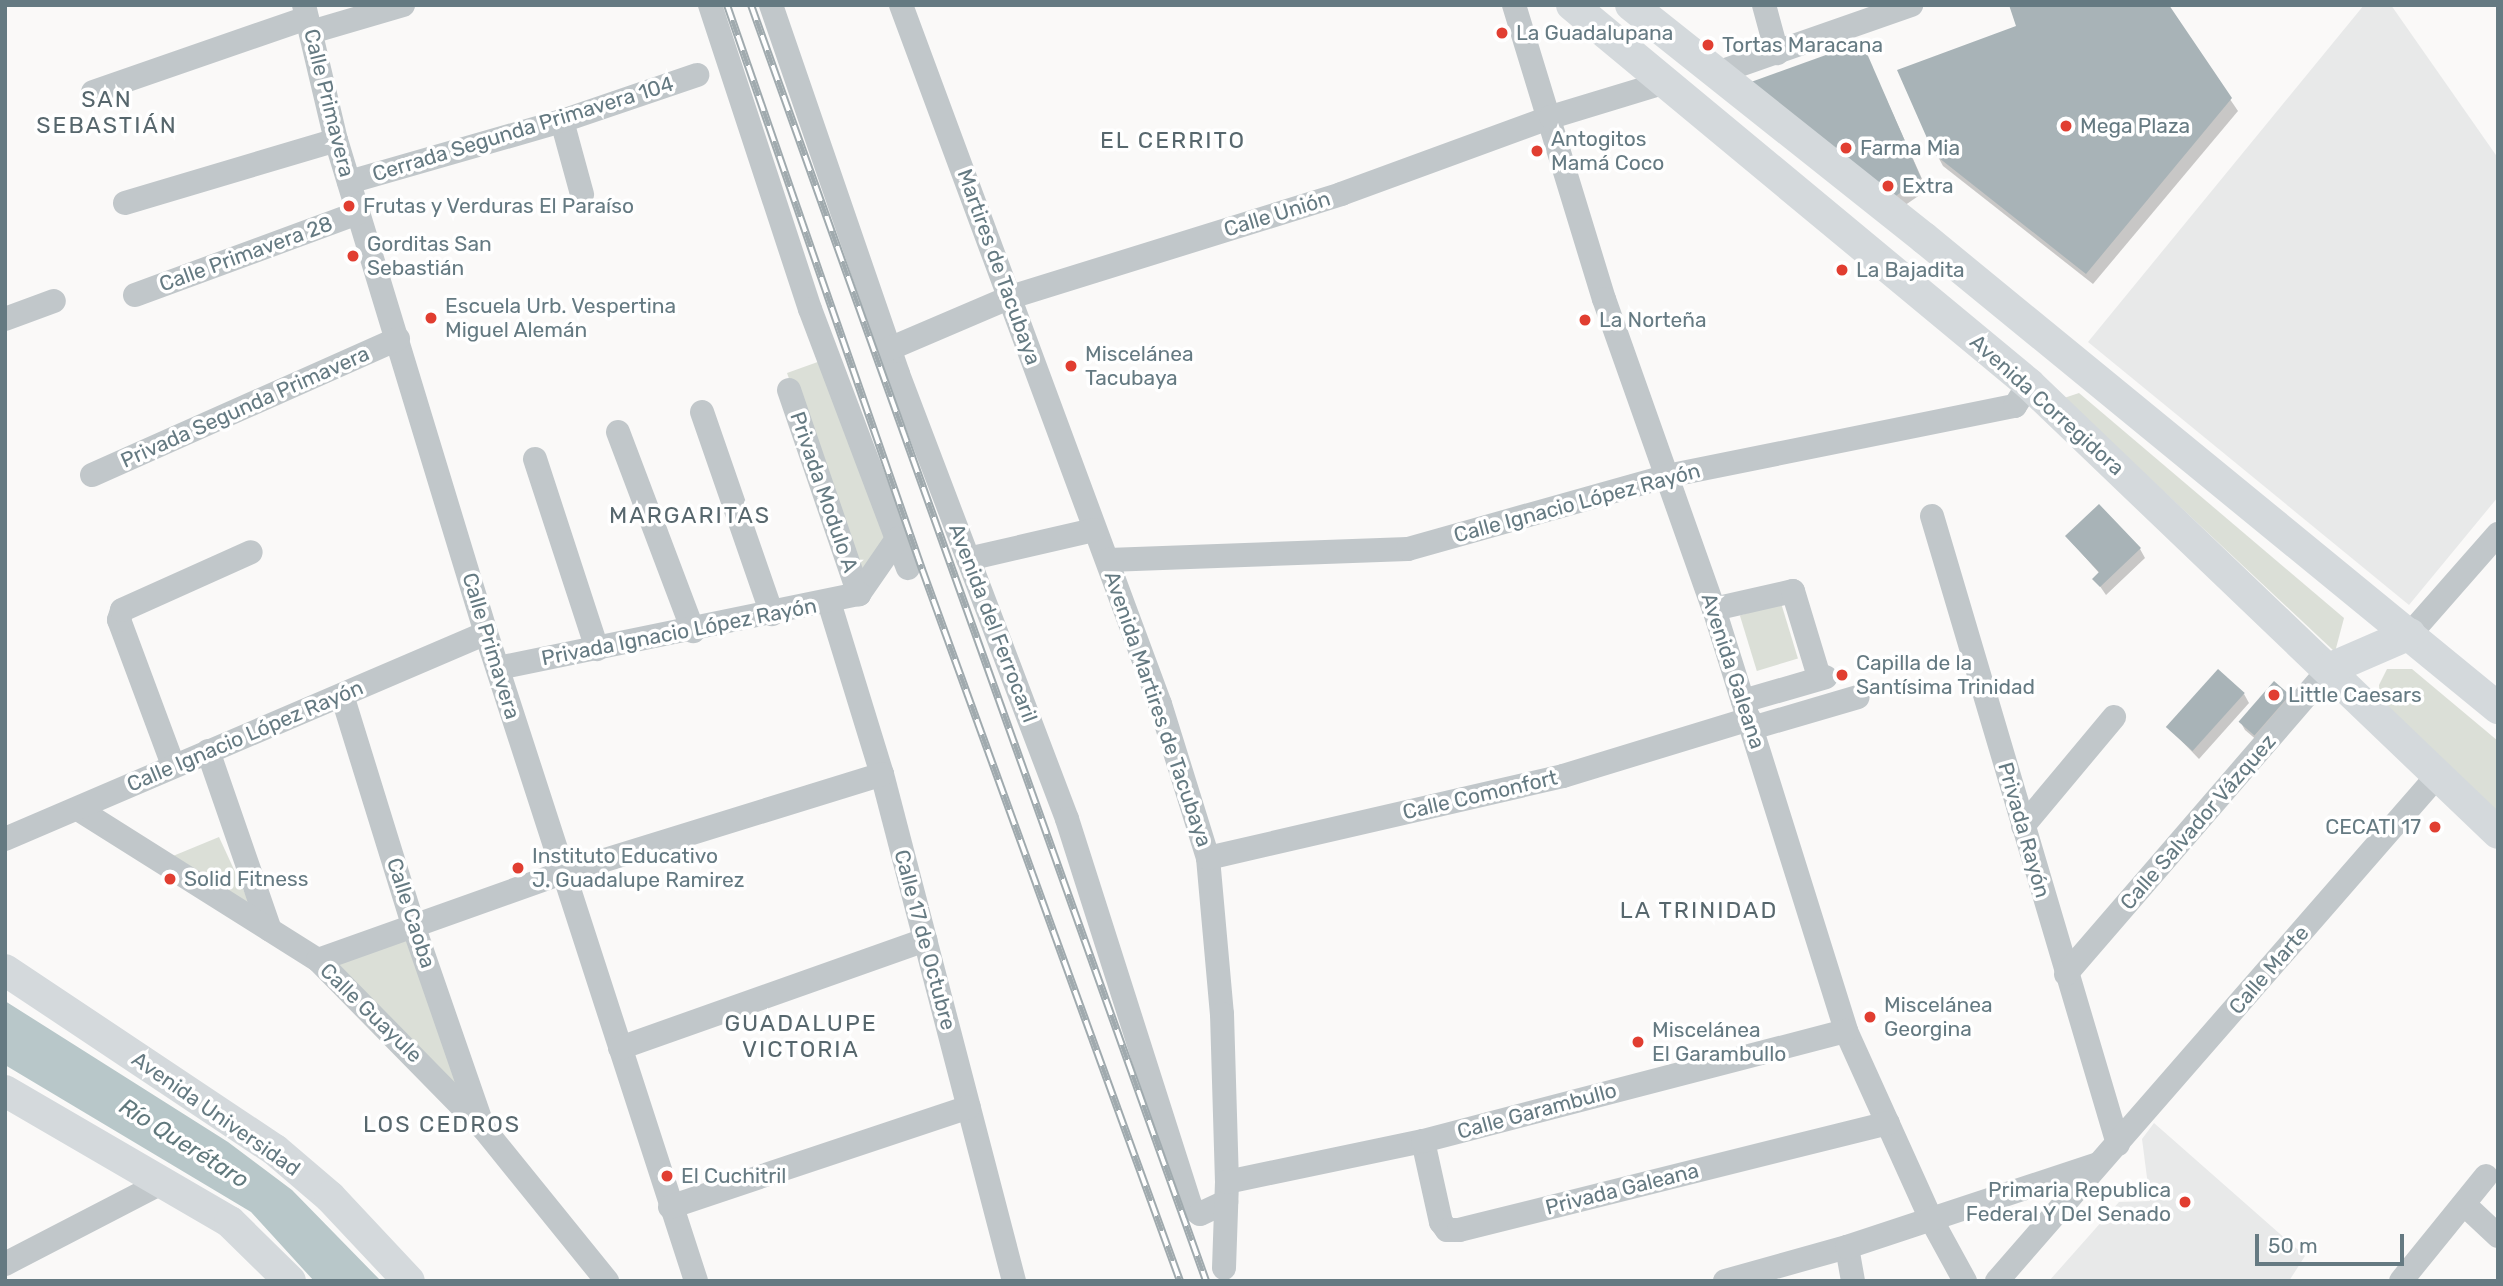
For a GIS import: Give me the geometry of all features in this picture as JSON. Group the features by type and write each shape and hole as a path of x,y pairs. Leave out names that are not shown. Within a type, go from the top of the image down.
{"main road":[{"name":"Avenida Corregidora","path":"1572,5 2029,384 2498,833"},
{"path":"1631,5 1714,75 1924,238 2498,708"},
{"path":"2329,669 2410,634"},
{"name":"Avenida Universidad","path":"5,970 275,1150 330,1197 409,1281"},
{"path":"5,1091 241,1230 290,1281"}],"street":[{"path":"93,92 307,19 403,5"},
{"path":"710,5 810,309 908,569"},
{"name":"Avenida del Ferrocaril","path":"771,5 889,349 1067,819 1192,1207 1200,1213 1226,1192"},
{"name":"Martires de Tacubaya","path":"901,5 1011,298 1094,530"},
{"name":"Avenida Galeana","path":"1514,5 1551,117 1604,299 1714,609 1846,1031 1931,1219 1965,1281"},
{"path":"1764,5 1777,52"},
{"path":"1714,75 1911,5"},
{"name":"Calle Primavera","path":"307,19 336,140 486,633 696,1281"},
{"name":"Cerrada Segunda Primavera 104","path":"349,182 562,121 696,75"},
{"name":"Calle Unión","path":"889,349 1011,298 1341,194 1551,117 1666,82"},
{"path":"562,121 582,194"},
{"path":"125,203 336,140"},
{"name":"Calle Primavera 28","path":"135,295 358,213"},
{"path":"5,319 54,301"},
{"name":"Privada Segunda Primavera","path":"92,475 398,339"},
{"name":"Calle Ignacio López Rayón","path":"1108,560 1408,549 1667,476 2015,406 2029,384"},
{"name":"Privada Modulo A","path":"789,390 859,594"},
{"path":"702,412 772,614"},
{"path":"618,432 692,631"},
{"path":"535,458 597,649"},
{"name":"Privada Rayón","path":"1932,516 2118,1144"},
{"path":"968,559 1094,530"},
{"name":"Avenida Martires de Tacubaya","path":"1094,530 1108,560 1160,704 1208,858 1222,1014 1226,1192 1224,1268"},
{"path":"2410,634 2498,534"},
{"path":"859,594 897,539"},
{"path":"173,765 119,620 122,610 251,552"},
{"path":"1714,609 1793,591 1821,673 1748,716"},
{"name":"Privada Ignacio López Rayón","path":"498,668 829,603 859,594"},
{"name":"Calle 17 de Octubre","path":"829,603 882,774 1014,1281"},
{"name":"Calle Ignacio López Rayón","path":"5,839 486,633"},
{"name":"Calle Salvador Vázquez","path":"2066,974 2329,669"},
{"name":"Calle Caoba","path":"342,695 413,925 484,1129"},
{"path":"1748,716 1858,697"},
{"name":"Calle Comonfort","path":"1208,858 1563,776 1748,716"},
{"path":"2023,826 2114,718"},
{"path":"208,751 270,930"},
{"path":"318,960 563,873 882,774"},
{"name":"Calle Marte","path":"1997,1281 2438,775"},
{"name":"Calle Guayule","path":"78,809 318,960 484,1129 607,1281"},
{"path":"620,1048 925,940"},
{"name":"Calle Garambullo","path":"1226,1192 1846,1031"},
{"path":"670,1207 969,1107"},
{"name":"Privada Galeana","path":"1423,1141 1441,1223 1447,1230 1459,1230 1888,1123"},
{"name":"Calle Marte","path":"1725,1281 1847,1247 2098,1163"},
{"path":"2401,1281 2466,1206 2486,1176"},
{"path":"5,1264 163,1182"},
{"path":"2466,1206 2498,1236"},
{"path":"1847,1247 1853,1281"}],"shaded area":[{"path":"2364,5 2391,5 2498,158 2498,497 2409,605 2088,342"},
{"path":"826,359 888,534 861,582 787,373"},
{"path":"2079,393 2344,618 2335,652 2064,398"},
{"path":"1781,603 1798,658 1757,671 1740,616"},
{"path":"2387,669 2412,669 2498,741 2498,816 2380,705 2379,685"},
{"path":"219,837 254,913 173,856"},
{"path":"409,934 477,1117 332,963"},
{"name":"Primaria Republica Federal Y Del Senado","path":"2154,1123 2305,1256 2289,1281 2049,1281 2119,1202 2150,1201 2142,1139"}],"water":[{"name":"Río Querétaro","path":"5,1001 228,1142 292,1190 381,1281 314,1281 251,1212 5,1065"}],"building":[{"name":"Mega Plaza","path":"2009,5 2169,5 2232,98 2086,274 1934,154 1897,70 2016,26"},
{"path":"1862,42 1921,178 1893,198 1751,82"},
{"path":"2099,504 2141,548 2100,587 2092,579 2099,572 2065,536"},
{"path":"2218,669 2245,693 2193,751 2166,727"},
{"path":"2274,681 2290,695 2254,736 2239,722"}],"railway":[{"path":"727,5 922,569 1180,1281"},
{"path":"751,5 1206,1281"}],"place":[{"name":"La Guadalupana","path":"1502,33"},
{"name":"Tortas Maracana","path":"1708,45"},
{"name":"Mega Plaza","path":"2066,126"},
{"name":"Farma Mia","path":"1846,148"},
{"name":"Antogitos Mamá Coco","path":"1537,151"},
{"name":"Extra","path":"1888,186"},
{"name":"Frutas y Verduras El Paraíso","path":"349,206"},
{"name":"Gorditas San Sebastián","path":"353,256"},
{"name":"La Bajadita","path":"1842,270"},
{"name":"Escuela Urb. Vespertina Miguel Alemán","path":"431,318"},
{"name":"La Norteña","path":"1585,320"},
{"name":"Miscelánea Tacubaya","path":"1071,366"},
{"name":"Capilla de la Santísima Trinidad","path":"1842,675"},
{"name":"Little Caesars","path":"2274,695"},
{"name":"CECATI 17","path":"2435,827"},
{"name":"Instituto Educativo J. Guadalupe Ramirez","path":"518,868"},
{"name":"Solid Fitness","path":"170,879"},
{"name":"Miscelánea Georgina","path":"1870,1017"},
{"name":"Miscelánea El Garambullo","path":"1638,1042"},
{"name":"El Cuchitril","path":"667,1176"},
{"name":"Primaria Republica Federal Y Del Senado","path":"2185,1202"}],"district":[{"name":"SAN SEBASTIÁN","path":"107,112"},
{"name":"EL CERRITO","path":"1173,140"},
{"name":"MARGARITAS","path":"690,515"},
{"name":"LA TRINIDAD","path":"1699,910"},
{"name":"GUADALUPE VICTORIA","path":"801,1036"},
{"name":"LOS CEDROS","path":"442,1124"}]}
